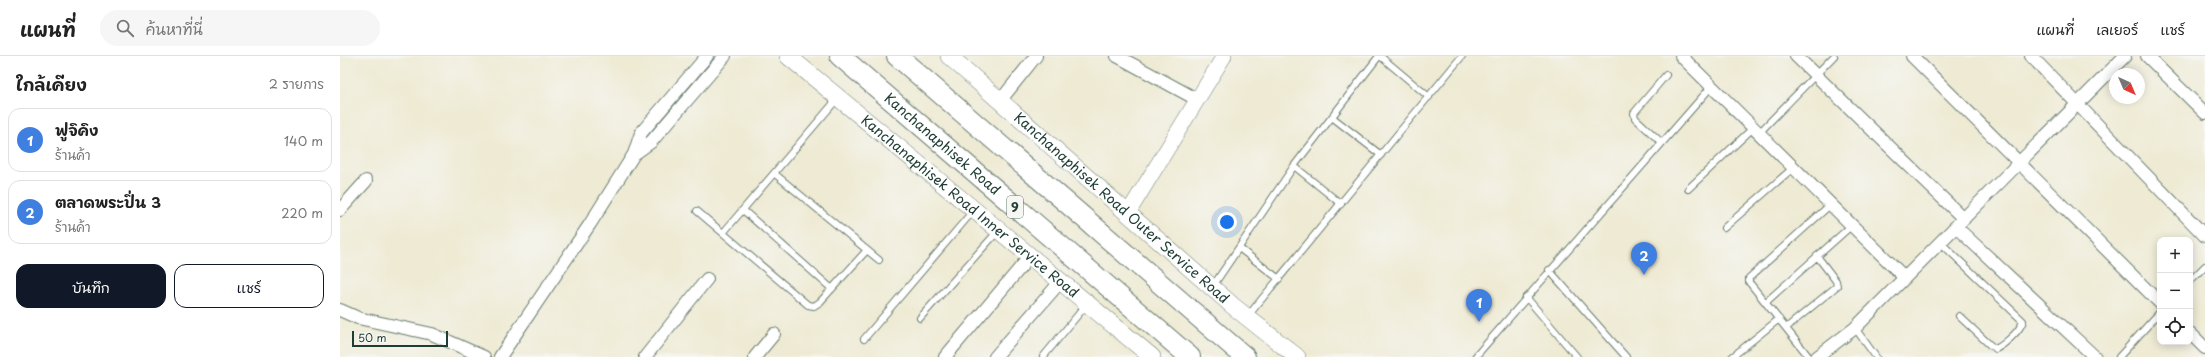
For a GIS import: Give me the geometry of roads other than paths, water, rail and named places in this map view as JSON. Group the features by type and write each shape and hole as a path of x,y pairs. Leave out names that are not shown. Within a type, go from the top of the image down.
{"highway":[{"name":"Kanchanaphisek Road","path":"840,56 1190,357"},
{"path":"897,56 1246,357"}],"main road":[{"name":"Kanchanaphisek Road Inner Service Road","path":"788,56 1000,229 1152,357"},
{"name":"Kanchanaphisek Road Outer Service Road","path":"949,56 1212,288 1297,357"},
{"path":"1233,306 1284,357"}],"street":[{"path":"500,357 590,224 634,154 640,133 707,56"},
{"path":"634,154 651,142 725,56"},
{"path":"1000,101 1036,56"},
{"path":"1117,56 1198,100"},
{"path":"1128,214 1224,56"},
{"path":"1681,56 1905,278"},
{"path":"1796,56 1960,223 2095,357"},
{"path":"1912,56 2157,300"},
{"path":"2030,56 2205,236"},
{"path":"1817,357 1855,328 1941,243 2076,103 2125,56"},
{"path":"2147,56 2205,114"},
{"path":"340,210 366,181"},
{"path":"945,357 1031,255"},
{"path":"645,357 707,279"},
{"path":"995,357 1062,281"},
{"path":"340,310 358,318 432,334 484,357"},
{"path":"755,357 774,334"},
{"path":"2193,336 2205,348"}],"lane":[{"path":"1212,288 1294,166 1380,56 1429,97"},
{"path":"1247,317 1462,56"},
{"path":"1688,189 1756,131 1816,75 1834,56"},
{"path":"1662,143 1635,118 1634,113 1666,75"},
{"path":"1475,357 1549,270 1711,87"},
{"path":"723,233 775,174 839,97"},
{"path":"1332,117 1381,155"},
{"path":"1294,166 1341,204"},
{"path":"1724,228 1793,168"},
{"path":"775,174 879,260"},
{"path":"1810,357 1749,282 1751,275 1830,205"},
{"path":"864,339 975,209"},
{"path":"743,210 832,289"},
{"path":"698,211 808,305 814,306 820,302 867,250"},
{"path":"1766,302 1851,226"},
{"path":"920,318 1000,229"},
{"path":"1941,243 2023,321 2022,326 1996,349 1960,316"},
{"path":"1239,248 1279,279"},
{"path":"1786,328 1837,286 1836,281 1817,256"},
{"path":"2193,278 2205,266"},
{"path":"1549,270 1626,357"},
{"path":"1526,297 1577,357"},
{"path":"1043,357 1088,304"},
{"path":"2119,357 2157,315"},
{"path":"1732,357 1779,319"},
{"path":"1855,328 1876,357"}],"place":[{"name":"ตลาดพระปิ่น 3","path":"1644,275"},
{"name":"ฟูจิคิง","path":"1479,322"}]}
